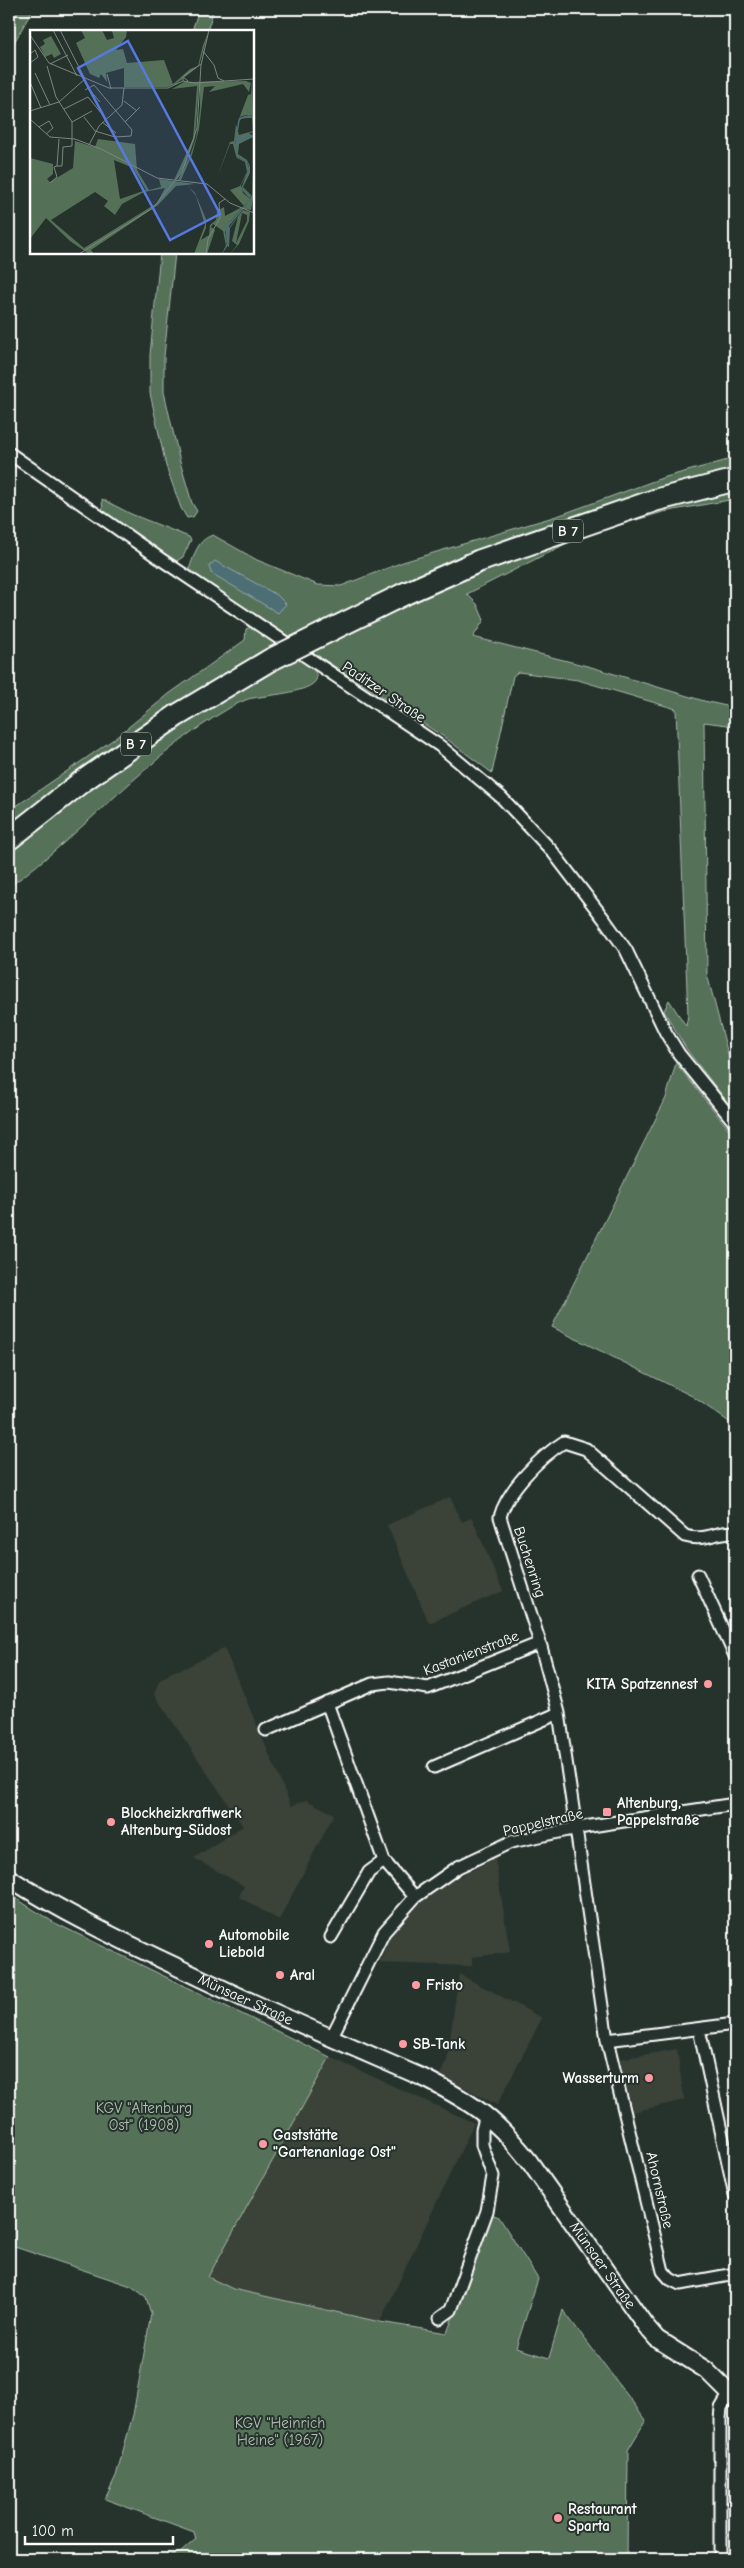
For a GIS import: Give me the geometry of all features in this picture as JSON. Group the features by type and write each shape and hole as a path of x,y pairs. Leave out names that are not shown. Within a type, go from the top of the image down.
{"highway":[{"name":"B 7","path":"9,839 80,783 176,716 270,660 404,594 479,562 656,500 735,480"}],"street":[{"name":"Paditzer Straße","path":"9,452 162,560 440,746 501,797 552,851 604,919 626,950 666,1033 679,1054 735,1123"},
{"name":"Buchenring","path":"578,1828 559,1713 540,1643 500,1517 503,1504 549,1452 564,1442 586,1449 684,1536 694,1539 710,1538 726,1532 735,1532"},
{"path":"698,1575 735,1656"},
{"name":"Kastanienstraße","path":"266,1730 372,1684 389,1682 428,1688 540,1643"},
{"path":"327,1703 384,1861 415,1896"},
{"path":"434,1767 559,1713"},
{"name":"Pappelstraße","path":"331,2038 384,1932 415,1896 458,1867 511,1842 578,1828 735,1808"},
{"name":"Ahornstraße","path":"578,1828 607,2040 663,2271 670,2279 680,2284 735,2274"},
{"path":"331,1937 369,1872 384,1861"},
{"name":"Münsaer Straße","path":"9,1878 53,1906 94,1928 331,2038 426,2079 486,2114 509,2136 529,2161 632,2310 657,2339 706,2370 734,2394"},
{"path":"607,2040 735,2024"},
{"path":"699,2028 735,2195"},
{"path":"440,2318 451,2310 487,2211 494,2176 482,2145 482,2130 486,2114"},
{"path":"720,2559 720,2419 721,2408 734,2394"}],"shaded area":[{"path":"450,1497 462,1522 472,1518 503,1591 429,1623 387,1525"},
{"path":"224,1648 291,1806 306,1800 334,1814 279,1920 239,1897 244,1886 194,1858 243,1826 154,1694 159,1681 172,1672 187,1667"},
{"path":"495,1858 510,1952 472,1957 472,1966 380,1963 388,1940 425,1898 449,1882"},
{"path":"459,1974 542,2018 497,2105 440,2075 447,2060"},
{"path":"677,2049 684,2100 633,2112 620,2059"},
{"path":"330,2057 474,2123 380,2322 233,2289 208,2277"}],"green space":[{"path":"9,9 33,9 11,48 9,47"},
{"path":"199,9 214,9 207,30 192,30"},
{"path":"160,254 175,254 164,356 164,392 180,462 192,503 197,511 193,517 187,518 181,508 166,466 150,393 150,355"},
{"path":"735,458 735,499 663,512 579,537 467,594 477,604 484,620 473,637 591,667 704,701 735,708 735,726 704,722 707,974 730,1062 735,1071 735,1112 687,1050 664,1011 669,1000 686,1026 688,1015 676,709 578,680 518,672 513,676 492,773 444,737 191,574 189,569 200,544 203,540 213,535 257,560 318,585 341,586 403,562 560,515 662,478"},
{"path":"102,499 131,514 189,537 191,540 183,557 175,562 103,514"},
{"path":"252,626 277,644 257,655 9,830 9,811 114,739 169,694 245,640 246,629"},
{"path":"298,657 313,669 317,678 312,684 287,693 248,699 231,707 201,726 145,770 64,842 9,887 9,849 180,722 274,666 277,669"},
{"path":"676,1063 735,1137 735,1426 692,1396 552,1327 666,1098"},
{"path":"9,1894 53,1922 330,2057 208,2277 233,2289 380,2322 447,2333 491,2214 499,2217 538,2279 516,2348 549,2358 563,2310 646,2420 628,2450 627,2559 152,2559 180,2553 196,2539 194,2532 105,2499 116,2476 133,2415 151,2314 146,2297 131,2286 9,2245"}],"water":[{"path":"215,561 277,595 286,604 278,613 211,573 209,566"}],"place":[{"name":"KITA Spatzennest","path":"708,1684"},
{"name":"Altenburg, Pappelstraße","path":"607,1812"},
{"name":"Blockheizkraftwerk Altenburg-Südost","path":"111,1822"},
{"name":"Automobile Liebold","path":"209,1944"},
{"name":"Aral","path":"280,1975"},
{"name":"Fristo","path":"416,1985"},
{"name":"SB-Tank","path":"403,2044"},
{"name":"Wasserturm","path":"649,2078"},
{"name":"Gaststätte \"Gartenanlage Ost\"","path":"263,2144"},
{"name":"Restaurant Sparta","path":"558,2518"}],"park label":[{"name":"KGV \"Altenburg Ost\" (1908)","path":"144,2116"},
{"name":"KGV \"Heinrich Heine\" (1967)","path":"280,2432"}]}
